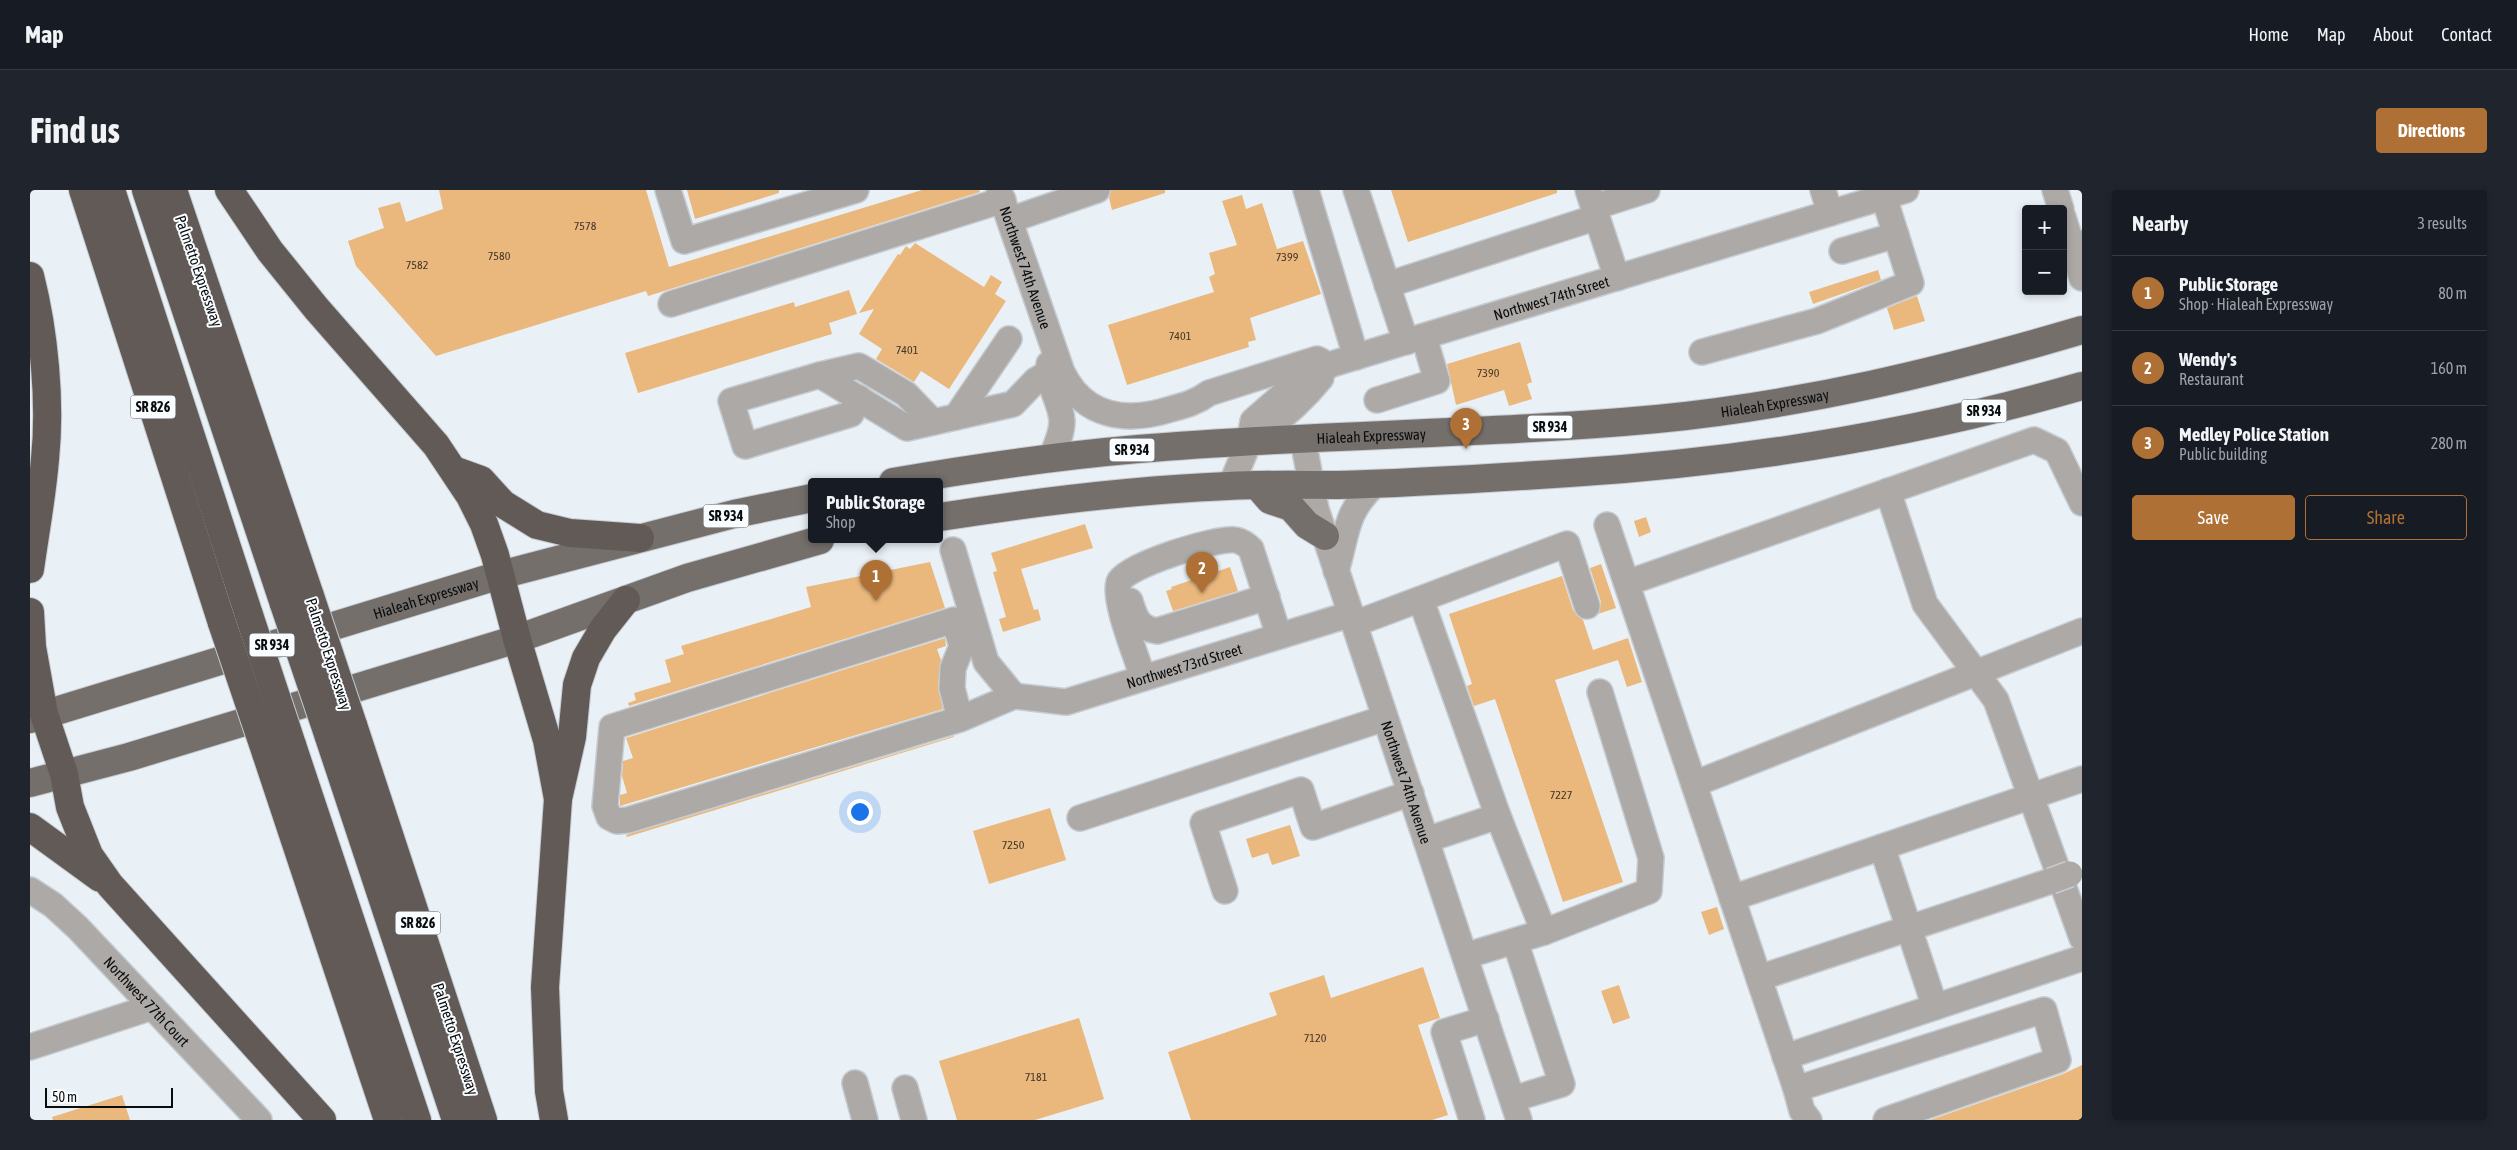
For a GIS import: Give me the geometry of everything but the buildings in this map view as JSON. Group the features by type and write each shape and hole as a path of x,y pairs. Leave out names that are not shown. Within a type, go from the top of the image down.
{"highway":[{"name":"SR 826","path":"83,190 222,624 388,1120"},
{"path":"111,190 249,615 417,1120"},
{"path":"146,190 456,1120"},
{"name":"Palmetto Expressway","path":"173,190 353,725 482,1120"},
{"path":"229,190 281,266 417,422 455,470 488,535 547,740 558,799"},
{"path":"30,276 38,308 46,379 46,458 30,569"},
{"path":"455,470 480,480 509,509 537,525 570,533 640,538"},
{"path":"554,1120 549,1091 545,988 558,799 572,737 577,685 590,650 603,629 626,600"},
{"path":"30,612 37,717 64,774 70,807 89,855 110,885 322,1120"},
{"path":"30,827 110,885"}],"main road":[{"name":"Hialeah Expressway","path":"919,478 1051,458 1140,449 1628,421 1757,406 1872,385 1944,369 2082,330"},
{"name":"SR 934","path":"943,516 1097,495 1230,486 1376,483 1630,468 1742,456 1951,418 2082,386"},
{"path":"1257,485 1270,500 1291,507 1307,525 1325,536"},
{"name":"Hialeah Expressway","path":"37,717 500,575 640,538 808,499"},
{"path":"30,783 138,754 517,639 716,569 809,543"}],"street":[{"path":"668,190 684,241 856,190"},
{"path":"671,304 1004,204 1097,190"},
{"path":"1306,190 1356,356"},
{"path":"1356,190 1387,285 1436,381 1377,400"},
{"path":"1387,285 1593,205 1647,190"},
{"path":"2055,190 2060,205"},
{"path":"1702,352 1817,321 1911,283 1885,194"},
{"name":"Northwest 74th Street","path":"1100,410 1112,415 1133,418 1152,415 1198,402 1210,403 1317,375 1356,356 1617,278 1827,201 1885,194"},
{"name":"Northwest 74th Avenue","path":"1004,204 1053,347 1069,384 1083,400 1100,410"},
{"path":"1593,205 1617,278"},
{"path":"2067,225 2077,245 2082,278"},
{"path":"1842,251 1896,235"},
{"path":"945,419 1009,339"},
{"name":"Northwest 74th Avenue","path":"1051,458 1058,440 1062,420 1048,373 1053,347"},
{"name":"Northwest 74th Street","path":"1198,402 1209,393 1317,359 1317,375"},
{"path":"859,398 851,414 745,446 731,401 820,374 859,366 945,419"},
{"path":"820,374 907,428 1013,404 1036,380 1048,373"},
{"path":"1230,486 1249,442 1275,425 1304,400 1317,375"},
{"name":"Northwest 74th Avenue","path":"1303,440 1310,485 1336,571 1516,1110"},
{"path":"1627,583 2034,440 2057,451 2082,503"},
{"path":"1336,571 1352,511 1358,500 1376,483"},
{"path":"1888,491 1925,604 1996,700 2082,938"},
{"path":"1607,525 1802,1111 1809,1120"},
{"path":"1143,678 1118,599 1119,580 1125,574 1146,563 1218,541 1234,540 1247,544 1251,549 1279,636"},
{"name":"Northwest 73rd Street","path":"1014,696 1066,702 1279,636 1421,600 1567,544 1587,606"},
{"path":"953,550 986,662 1014,696 960,719 628,820 617,821 610,817 605,806 612,727 954,620 962,646 953,668 952,688 960,719"},
{"path":"1140,567 1132,578 1128,594 1136,618 1144,628 1157,632 1266,597"},
{"path":"1421,600 1498,816 1544,932"},
{"path":"1694,784 1976,673 2078,638"},
{"path":"1465,956 1544,932 1649,891 1651,858 1600,692"},
{"path":"1080,818 1385,718"},
{"path":"1732,898 2082,779"},
{"path":"1225,891 1202,823 1301,790 1313,827 1410,794"},
{"path":"1426,840 1498,816"},
{"path":"1882,847 1934,1007"},
{"path":"1759,978 2068,875"},
{"name":"Northwest 77th Court","path":"30,890 53,905 73,923 259,1120"},
{"path":"1515,941 1562,1084 1516,1110"},
{"path":"1785,1057 2082,958"},
{"path":"30,1047 152,1007"},
{"path":"1796,1089 2044,1010 2058,1060 1886,1120"},
{"path":"1472,1120 1444,1032 1486,1019"},
{"path":"855,1083 865,1120"},
{"path":"905,1088 914,1120"}],"place":[{"name":"Medley Police Station","path":"1466,449"},
{"name":"Wendy's","path":"1202,593"},
{"name":"Public Storage","path":"876,601"}]}
